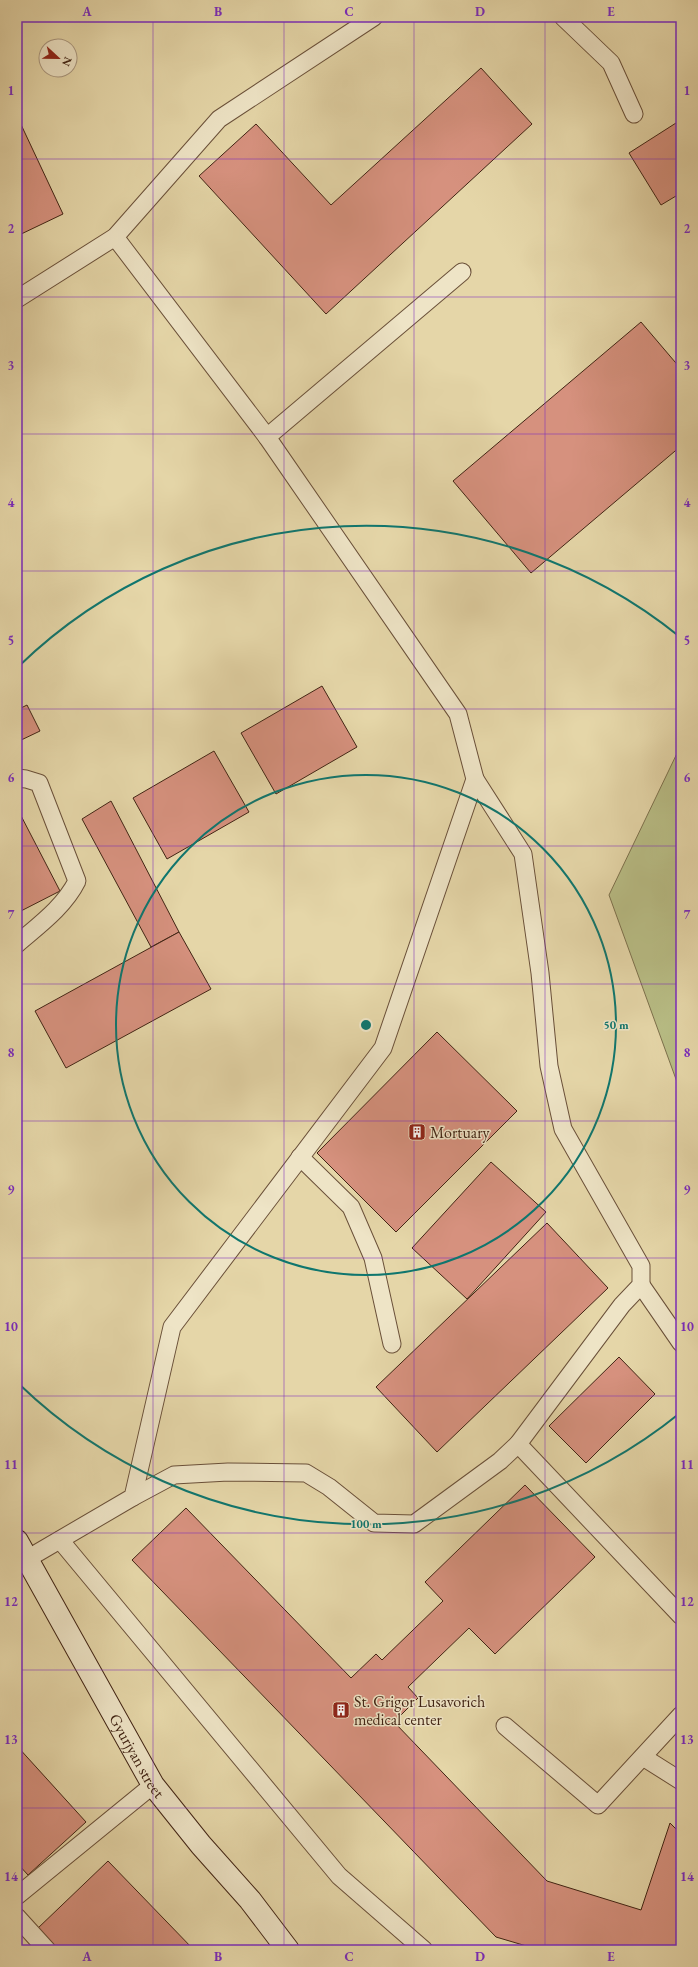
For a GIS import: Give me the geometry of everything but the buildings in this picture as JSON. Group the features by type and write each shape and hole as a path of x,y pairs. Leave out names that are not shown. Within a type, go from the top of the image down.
{"main road":[{"name":"Gyurjyan street","path":"22,1550 153,1785 200,1845 250,1900 288,1950"}],"lane":[{"path":"17,299 115,237 219,119 374,17"},
{"path":"563,17 611,63 634,114"},
{"path":"115,237 267,437 458,714 475,779 523,854 540,973 549,1066 563,1129 641,1266 641,1285 681,1343"},
{"path":"267,437 462,272"},
{"path":"17,778 39,783 77,881 70,895 59,907 17,944"},
{"path":"134,1497 172,1327 383,1048 475,779"},
{"path":"300,1157 351,1207 373,1258 392,1344"},
{"path":"22,1550 60,1540 174,1475 228,1472 306,1473 329,1487 374,1523 414,1524 500,1461 518,1444 622,1305 641,1285"},
{"path":"518,1444 681,1616"},
{"path":"60,1540 339,1876 424,1950"},
{"path":"505,1726 598,1805 681,1715"},
{"path":"643,1757 681,1781"},
{"path":"17,1896 153,1785"},
{"path":"17,1917 47,1950"}],"green space":[{"path":"681,745 681,1093 609,895"}],"place":[{"name":"Mortuary","path":"417,1132"},
{"name":"St. Grigor Lusavorich medical center","path":"341,1710"}]}
